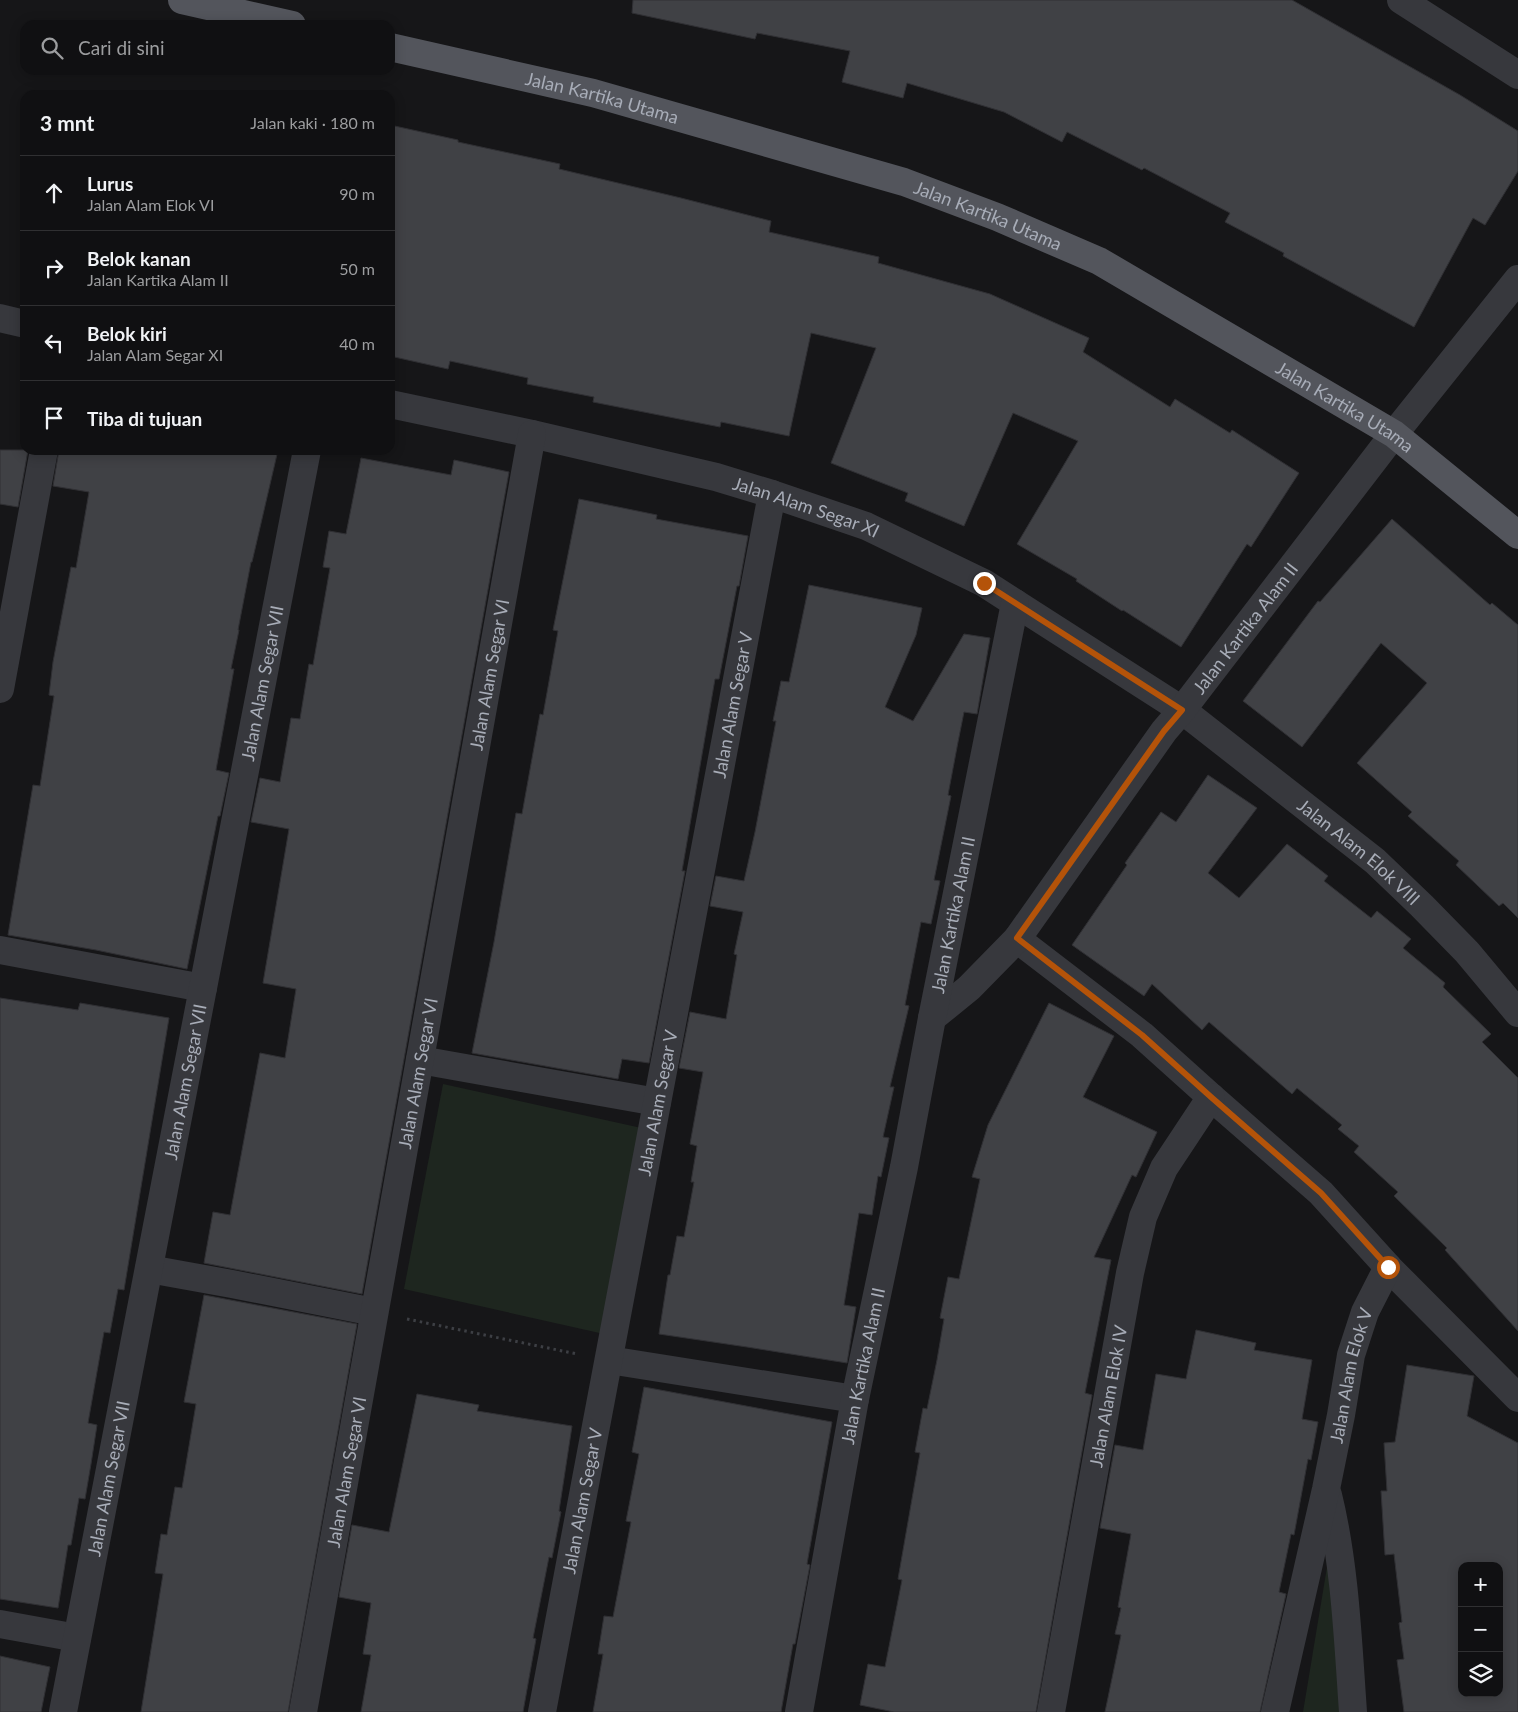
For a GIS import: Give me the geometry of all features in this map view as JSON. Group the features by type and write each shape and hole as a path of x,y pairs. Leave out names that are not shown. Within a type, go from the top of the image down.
{"main road":[{"path":"182,0 270,20"},
{"name":"Jalan Kartika Utama","path":"395,48 593,93 904,182 997,216 1099,261 1394,434 1518,535"}],"street":[{"path":"1401,0 1518,75"},
{"name":"Jalan Kartika Alam II","path":"932,1018 969,988 1017,938 1164,731 1394,434 1518,280"},
{"path":"0,318 20,323"},
{"name":"Jalan Alam Segar XI","path":"395,405 532,434 716,477 866,526 984,583 1182,710"},
{"name":"Jalan Alam Segar VI","path":"303,1712 532,434"},
{"path":"0,689 43,455"},
{"name":"Jalan Alam Segar VII","path":"63,1712 306,455"},
{"name":"Jalan Alam Segar V","path":"542,1712 772,494"},
{"name":"Jalan Kartika Alam II","path":"799,1712 855,1399 904,1167 1015,603"},
{"name":"Jalan Alam Elok VIII","path":"1182,710 1375,861 1467,952 1518,1013"},
{"path":"1017,938 1142,1035 1321,1193 1388,1267 1518,1398"},
{"path":"0,950 203,988"},
{"path":"420,1060 657,1102"},
{"name":"Jalan Alam Elok IV","path":"1051,1712 1130,1273 1143,1217 1164,1168 1211,1097"},
{"name":"Jalan Alam Elok V","path":"1275,1712 1326,1489 1351,1355 1365,1312 1388,1267"},
{"path":"149,1269 374,1312"},
{"path":"609,1360 855,1399"},
{"name":"Jalan Alam Elok V","path":"1326,1489 1336,1531 1354,1712"},
{"path":"0,1624 77,1638"}],"path":[{"path":"374,1312 609,1360"}],"shaded area":[{"path":"443,1084 655,1131 613,1336 404,1289"},
{"path":"1333,1531 1340,1712 1303,1712"}],"building":[{"path":"633,0 1292,0 1460,95 1518,131 1518,171 1485,225 1473,218 1414,327 1283,256 1284,253 1225,222 1230,213 1144,168 1142,170 1067,132 1062,142 1004,112 907,83 903,98 842,82 850,51 757,33 755,39 632,13"},
{"path":"395,126 560,164 559,169 771,221 769,232 879,257 878,263 990,294 1089,338 1083,352 1170,407 1175,399 1230,433 1232,430 1299,473 1251,547 1247,544 1181,647 1076,581 1077,579 1017,544 1078,441 1013,413 964,526 905,501 908,493 831,463 876,348 811,333 789,436 721,422 720,427 593,402 594,397 527,384 528,378 450,361 448,369 395,357"},
{"path":"0,450 20,450 20,455 27,455 18,507 0,504"},
{"path":"58,455 277,455 251,562 231,669 234,669 216,770 229,773 220,816 218,816 187,969 96,950 8,935 33,785 40,786 54,696 49,695 53,662 71,567 76,568 89,492 53,486"},
{"path":"361,458 451,475 454,460 509,472 362,1294 204,1263 213,1212 230,1215 260,1053 285,1058 296,989 263,983 289,829 251,822 260,778 280,782 291,718 300,719 309,664 313,665 330,568 323,567 329,531 346,534"},
{"path":"579,499 657,515 656,519 748,536 719,679 715,679 682,871 685,871 649,1063 622,1059 618,1079 472,1053 494,942 516,813 522,814 540,714 543,715 558,631 553,630"},
{"path":"1392,519 1490,605 1492,603 1518,625 1518,918 1503,903 1499,906 1456,865 1459,861 1408,816 1412,812 1357,763 1427,683 1381,643 1302,747 1243,701 1318,601 1320,602"},
{"path":"809,585 922,608 916,635 885,707 913,721 964,634 990,638 977,714 964,712 948,795 951,796 934,880 940,881 931,924 921,922 905,1005 909,1006 890,1087 894,1087 883,1137 889,1138 881,1177 878,1176 872,1215 859,1213 844,1305 856,1307 847,1363 659,1334 668,1275 670,1275 677,1236 684,1237 694,1182 691,1182 697,1146 690,1144 703,1072 679,1068 690,1012 726,1019 737,955 734,954 743,912 710,906 716,876 744,881 776,721 773,721 781,681 789,682"},
{"path":"1208,775 1257,808 1208,873 1239,898 1287,844 1328,876 1324,881 1371,918 1377,911 1411,939 1403,948 1445,983 1443,987 1491,1034 1482,1042 1518,1078 1518,1331 1445,1250 1447,1248 1394,1196 1398,1192 1354,1152 1359,1146 1338,1129 1342,1125 1297,1088 1292,1094 1209,1022 1202,1030 1152,984 1144,996 1072,945 1127,865 1125,863 1161,812 1176,822"},
{"path":"0,998 78,1010 80,1003 169,1018 124,1290 118,1289 110,1333 104,1332 88,1423 97,1425 85,1499 79,1498 71,1545 68,1545 58,1608 0,1599"},
{"path":"1049,1003 1114,1036 1083,1097 1157,1132 1136,1177 1132,1175 1094,1257 1111,1260 1085,1393 1092,1395 1036,1712 894,1712 860,1705 868,1664 885,1667 902,1580 898,1579 920,1453 915,1452 923,1408 927,1409 944,1319 940,1318 948,1277 959,1279 980,1179 972,1177 988,1125"},
{"path":"204,1295 357,1324 288,1712 141,1712 163,1574 155,1573 161,1534 167,1535 175,1487 182,1488 196,1404 184,1402"},
{"path":"1196,1330 1256,1343 1254,1350 1312,1360 1302,1419 1318,1422 1311,1460 1308,1459 1294,1535 1291,1534 1279,1592 1286,1594 1260,1712 1105,1712 1121,1635 1115,1634 1121,1608 1118,1607 1131,1534 1100,1528 1115,1445 1143,1450 1156,1374 1186,1379"},
{"path":"1407,1365 1474,1376 1467,1416 1518,1443 1518,1712 1404,1712 1397,1660 1404,1659 1399,1623 1402,1622 1394,1554 1385,1555 1381,1491 1387,1491 1384,1443 1395,1442"},
{"path":"644,1387 832,1422 807,1564 810,1565 781,1712 593,1712 603,1654 598,1654 604,1616 613,1617 631,1522 626,1521 639,1454 632,1452"},
{"path":"417,1394 479,1405 477,1411 572,1426 559,1511 561,1512 552,1558 549,1557 533,1638 536,1639 523,1712 361,1712 371,1655 363,1654 371,1603 339,1597 352,1525 389,1532"},
{"path":"0,1656 50,1667 41,1712 0,1712"}],"route":[{"path":"984,583 1182,710 1164,731 1017,938 1142,1035 1321,1193 1388,1267"}]}
